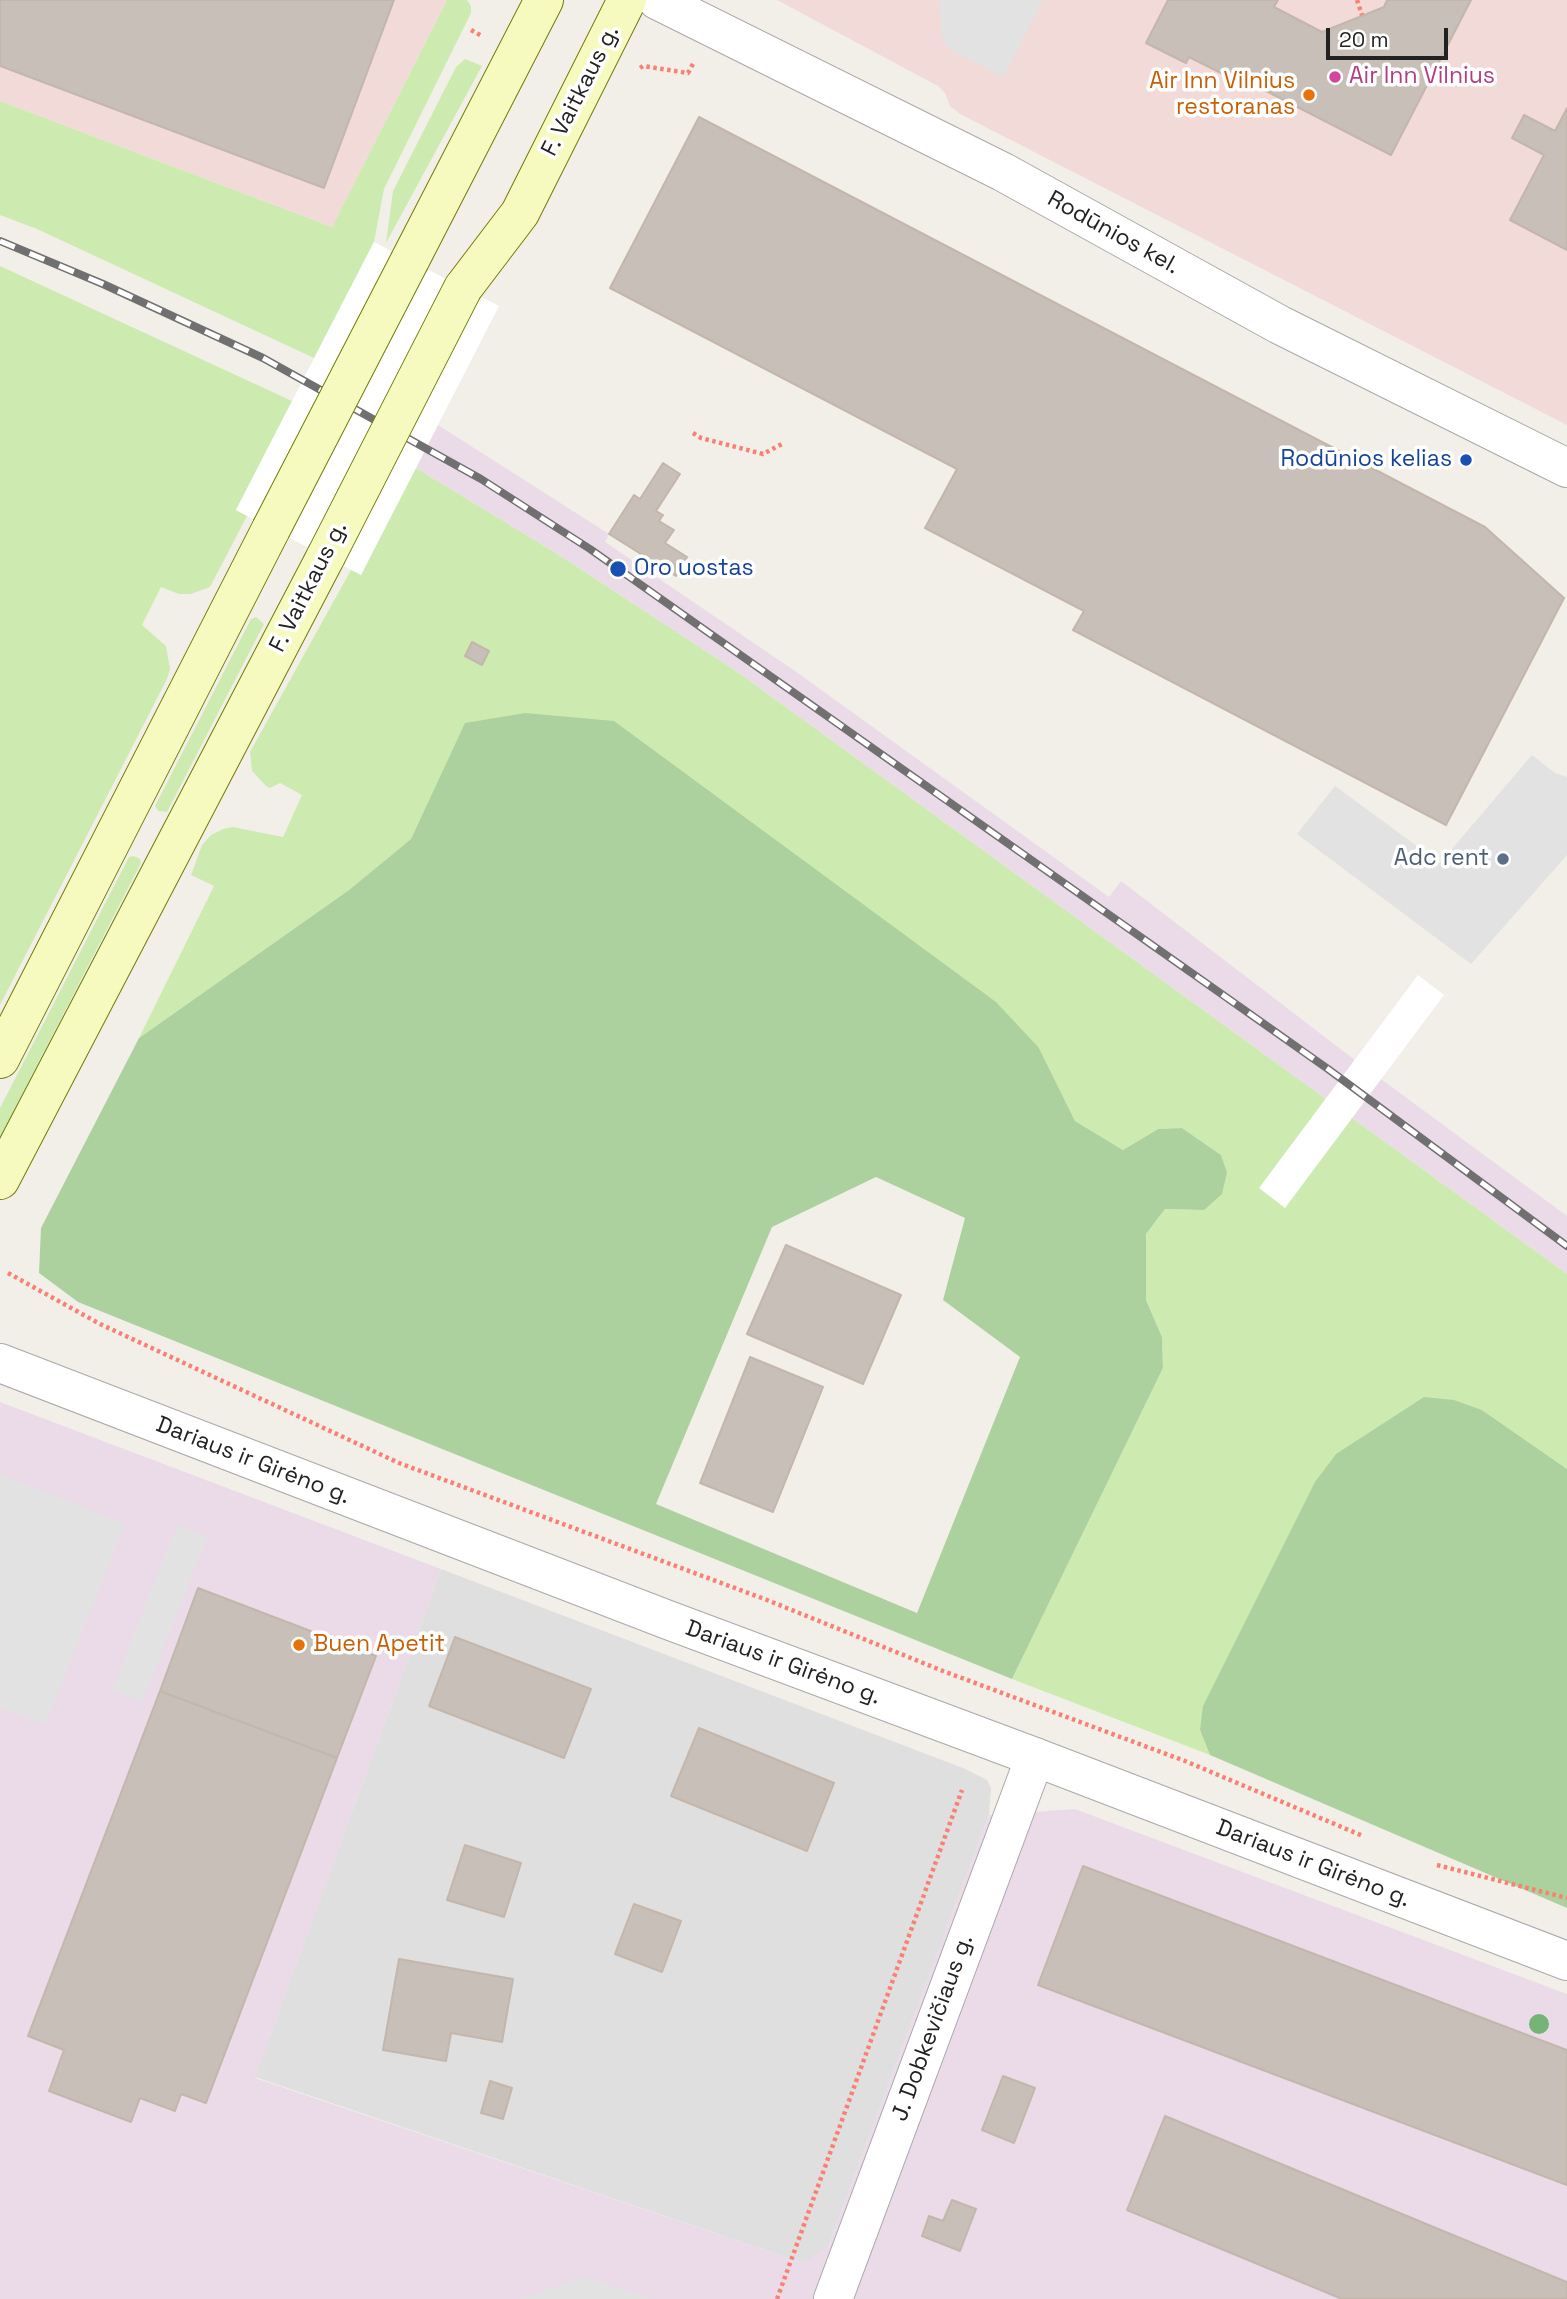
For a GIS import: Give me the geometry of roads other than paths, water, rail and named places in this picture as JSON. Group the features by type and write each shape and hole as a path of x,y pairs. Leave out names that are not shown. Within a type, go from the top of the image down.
{"main road":[{"path":"0,1059 544,0"},
{"name":"F. Vaitkaus g.","path":"0,1180 463,288 520,213 628,0"}],"street":[{"name":"Rodūnios kel.","path":"657,0 1003,172 1292,331 1567,468"},
{"name":"Dariaus ir Girėno g.","path":"0,1363 1567,1961"},
{"name":"J. Dobkevičiaus g.","path":"833,2299 1035,1757"}],"railway":[{"path":"0,241 103,284 263,358 481,479 590,549 1328,1069 1567,1246"}],"place":[{"name":"Air Inn Vilnius","path":"1335,77"},
{"name":"Air Inn Vilnius restoranas","path":"1309,95"},
{"name":"Rodūnios kelias","path":"1466,460"},
{"name":"Oro uostas","path":"618,569"},
{"name":"Adc rent","path":"1503,859"},
{"name":"Buen Apetit","path":"299,1645"}]}
